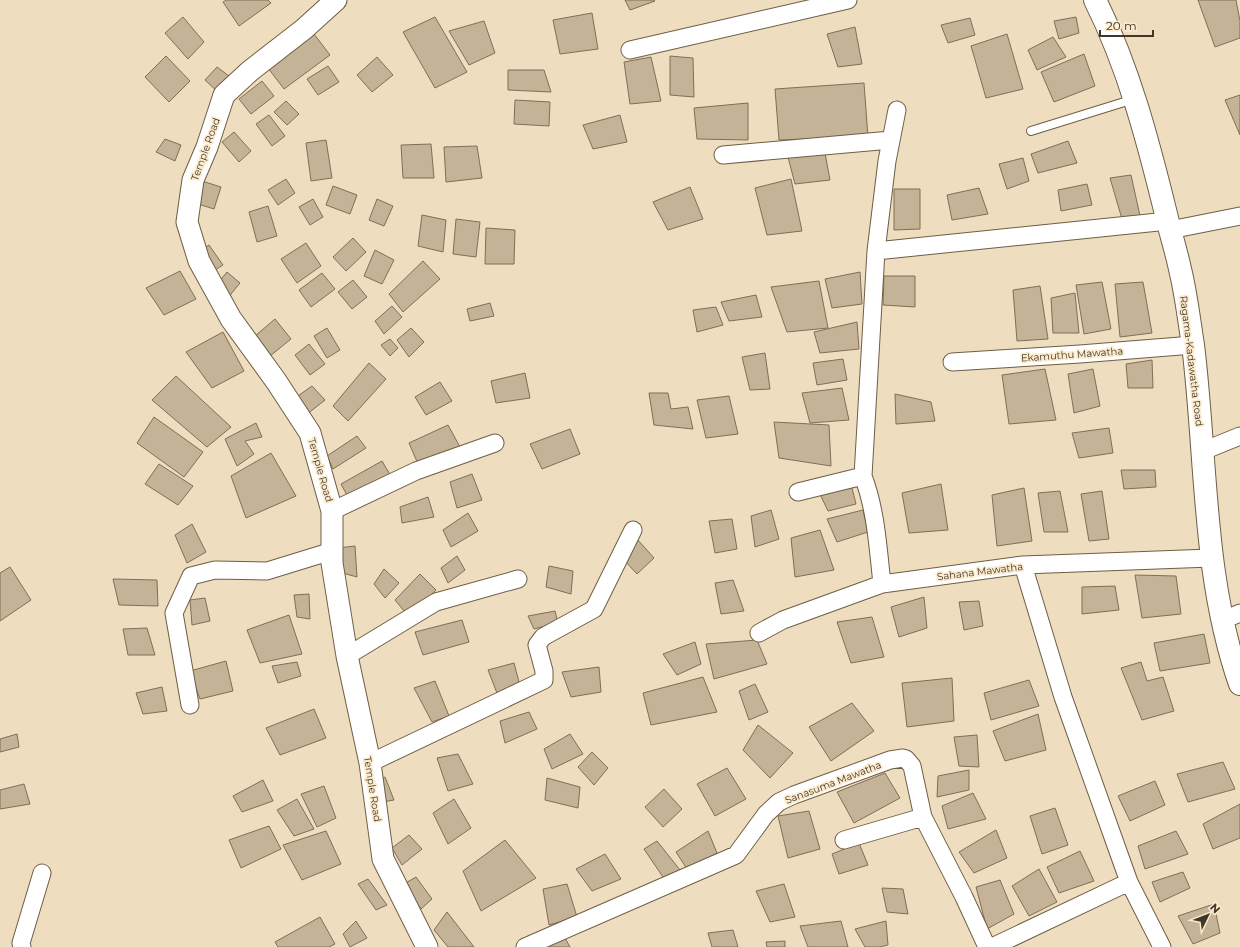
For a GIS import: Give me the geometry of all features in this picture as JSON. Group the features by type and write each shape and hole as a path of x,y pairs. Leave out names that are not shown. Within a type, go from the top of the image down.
{"main road":[{"name":"Ragama-Kadawatha Road","path":"1095,0 1118,50 1135,98 1180,271 1193,345 1212,558 1231,617 1240,684"}],"street":[{"name":"Temple Road","path":"336,0 304,29 250,71 224,95 207,147 193,180 187,222 199,261 231,319 276,381 310,433 332,511 332,563 347,656 370,763 383,859 427,947"},
{"path":"630,50 848,0"},
{"path":"882,584 874,513 863,476 876,251 891,140 897,110"},
{"path":"723,155 891,140"},
{"path":"876,251 1169,226 1240,216"},
{"name":"Ekamuthu Mawatha","path":"952,362 1193,345"},
{"path":"1203,450 1240,436"},
{"path":"332,511 416,471 495,443"},
{"path":"798,492 863,476"},
{"path":"370,763 544,680 544,671 537,645 544,637 594,609 633,530"},
{"path":"190,705 174,613 191,576 215,570 267,571 332,551"},
{"name":"Sahana Mawatha","path":"759,634 783,620 882,584 1023,565 1212,558"},
{"path":"1023,565 1063,697 1129,882 1162,947"},
{"path":"347,656 436,602 518,579"},
{"name":"Sanasuma Mawatha","path":"525,947 736,856 766,814 780,802 794,795 890,760 903,758 906,759 912,766 923,817 964,897 987,947"},
{"path":"844,840 923,817"},
{"path":"22,947 21,943 42,873"},
{"path":"992,947 1129,882"}],"lane":[{"path":"1031,131 1135,98"}],"building":[{"path":"226,0 268,0 271,3 239,26 223,2"},
{"path":"625,0 654,0 655,1 630,10"},
{"path":"1198,0 1236,0 1240,21 1240,38 1215,47"},
{"path":"592,13 598,49 560,54 553,20"},
{"path":"183,17 204,42 188,59 165,33"},
{"path":"435,17 467,72 435,88 403,32"},
{"path":"1076,17 1079,33 1059,39 1054,21"},
{"path":"970,18 975,35 948,43 941,25"},
{"path":"484,21 495,53 469,65 449,31"},
{"path":"855,27 862,64 838,67 827,34"},
{"path":"314,34 330,55 284,89 268,68"},
{"path":"1007,34 1023,89 986,98 971,46"},
{"path":"1053,37 1066,57 1037,70 1028,50"},
{"path":"1084,54 1095,86 1054,102 1041,72"},
{"path":"166,56 190,81 169,102 145,77"},
{"path":"670,56 693,58 694,97 670,95"},
{"path":"377,57 393,75 372,92 357,75"},
{"path":"651,57 661,101 630,104 624,62"},
{"path":"328,66 339,82 318,95 307,79"},
{"path":"217,67 233,79 219,93 205,80"},
{"path":"508,70 544,70 551,92 508,90"},
{"path":"262,81 274,96 251,114 239,99"},
{"path":"864,83 868,137 779,140 775,89"},
{"path":"1240,95 1240,135 1225,100"},
{"path":"515,100 550,102 549,126 514,124"},
{"path":"286,101 299,114 287,125 274,112"},
{"path":"748,103 748,140 697,139 694,108"},
{"path":"269,115 285,136 272,146 256,124"},
{"path":"620,115 627,142 593,149 583,125"},
{"path":"234,132 251,151 239,162 222,142"},
{"path":"165,139 181,145 175,161 156,152"},
{"path":"326,140 332,178 311,181 306,143"},
{"path":"1068,141 1077,163 1038,173 1031,154"},
{"path":"431,144 434,178 403,178 401,145"},
{"path":"477,146 482,178 446,182 444,147"},
{"path":"825,153 830,180 795,184 788,157"},
{"path":"1023,158 1029,181 1007,189 999,164"},
{"path":"1131,175 1140,216 1122,219 1110,178"},
{"path":"286,179 295,193 278,205 268,190"},
{"path":"791,179 802,231 767,235 755,188"},
{"path":"202,181 221,187 214,209 195,203"},
{"path":"1087,184 1092,205 1061,211 1058,190"},
{"path":"333,186 357,195 350,214 326,205"},
{"path":"690,187 703,219 668,230 653,202"},
{"path":"979,188 988,214 952,220 947,195"},
{"path":"894,189 920,189 920,229 894,230"},
{"path":"313,199 323,217 310,225 299,207"},
{"path":"377,199 393,206 384,226 369,220"},
{"path":"268,206 277,236 257,242 249,212"},
{"path":"422,215 446,220 443,252 418,246"},
{"path":"456,219 480,222 476,257 453,254"},
{"path":"486,228 515,230 514,264 485,264"},
{"path":"353,238 366,252 346,271 333,257"},
{"path":"306,243 321,266 297,283 281,259"},
{"path":"209,245 223,265 207,275 193,255"},
{"path":"375,250 394,260 382,284 364,276"},
{"path":"423,261 440,279 403,312 389,294"},
{"path":"180,271 196,299 164,315 146,288"},
{"path":"227,272 240,283 227,299 214,288"},
{"path":"860,272 862,304 832,308 825,279"},
{"path":"322,273 335,289 311,307 299,290"},
{"path":"884,276 915,276 915,307 883,305"},
{"path":"353,280 367,297 352,309 338,292"},
{"path":"819,281 828,328 787,332 771,287"},
{"path":"1102,282 1111,329 1084,334 1076,285"},
{"path":"1143,282 1152,333 1120,337 1115,284"},
{"path":"1040,286 1048,339 1017,341 1013,290"},
{"path":"1075,293 1079,333 1053,333 1051,298"},
{"path":"756,295 762,317 729,321 721,302"},
{"path":"490,303 494,316 470,321 467,309"},
{"path":"392,306 402,317 384,334 375,321"},
{"path":"716,307 723,325 697,332 693,310"},
{"path":"275,319 291,339 270,356 255,336"},
{"path":"857,322 859,349 820,353 814,332"},
{"path":"327,328 340,350 327,358 314,336"},
{"path":"411,328 424,342 409,357 397,340"},
{"path":"223,332 244,371 212,388 186,352"},
{"path":"390,339 398,348 390,356 381,345"},
{"path":"309,344 325,364 310,375 295,355"},
{"path":"765,353 770,389 750,390 742,357"},
{"path":"843,359 847,380 817,385 813,363"},
{"path":"1152,360 1153,388 1128,388 1126,364"},
{"path":"369,363 386,379 348,421 333,406"},
{"path":"1045,369 1056,420 1009,424 1002,375"},
{"path":"1093,369 1100,406 1074,413 1068,374"},
{"path":"525,373 530,398 496,403 491,381"},
{"path":"176,376 231,427 207,447 152,400"},
{"path":"440,382 452,401 426,415 415,397"},
{"path":"312,386 325,400 306,415 295,398"},
{"path":"842,388 849,420 810,423 802,393"},
{"path":"649,393 668,393 671,409 688,407 693,429 654,425"},
{"path":"895,394 931,402 935,421 896,424"},
{"path":"729,396 738,434 706,438 697,400"},
{"path":"154,417 203,452 184,477 137,443"},
{"path":"774,422 829,425 831,466 779,458"},
{"path":"256,423 262,437 245,441 254,454 237,466 225,439"},
{"path":"448,425 460,447 418,464 409,443"},
{"path":"1109,428 1113,453 1079,458 1072,433"},
{"path":"570,429 580,454 542,469 530,444"},
{"path":"357,436 366,448 333,469 327,456"},
{"path":"271,453 296,496 246,518 231,476"},
{"path":"382,461 392,478 349,499 341,484"},
{"path":"159,464 193,486 178,505 145,484"},
{"path":"1121,470 1155,470 1156,487 1124,489"},
{"path":"472,474 482,500 457,508 450,482"},
{"path":"851,484 856,504 828,511 819,492"},
{"path":"941,484 948,530 909,533 902,493"},
{"path":"1024,488 1032,541 997,546 992,495"},
{"path":"1060,491 1068,532 1044,532 1038,493"},
{"path":"1102,491 1109,539 1089,541 1081,494"},
{"path":"428,497 434,517 402,523 400,507"},
{"path":"771,510 779,539 755,547 751,516"},
{"path":"863,510 868,532 837,542 827,519"},
{"path":"468,513 478,531 451,547 443,530"},
{"path":"732,519 737,549 715,553 709,521"},
{"path":"192,524 206,552 187,563 175,535"},
{"path":"820,530 834,570 795,577 791,538"},
{"path":"637,539 654,558 637,574 624,560"},
{"path":"355,546 357,577 339,572 338,548"},
{"path":"457,556 465,570 448,583 441,568"},
{"path":"549,566 573,571 571,594 546,587"},
{"path":"10,567 31,600 0,621 0,573"},
{"path":"384,569 399,583 385,598 374,584"},
{"path":"420,574 436,590 410,618 395,600"},
{"path":"1135,575 1176,576 1181,614 1142,618"},
{"path":"113,579 157,580 158,606 119,605"},
{"path":"733,580 744,611 721,614 715,583"},
{"path":"1115,586 1119,610 1082,614 1082,587"},
{"path":"309,594 310,619 297,617 294,595"},
{"path":"924,597 927,628 899,637 891,607"},
{"path":"205,598 210,621 192,625 190,600"},
{"path":"979,601 983,626 964,630 959,602"},
{"path":"555,611 558,623 534,629 528,616"},
{"path":"289,615 302,654 260,663 247,630"},
{"path":"872,617 884,657 851,663 837,622"},
{"path":"462,620 469,642 423,655 415,632"},
{"path":"147,628 155,655 128,655 123,629"},
{"path":"1204,634 1210,663 1160,671 1154,643"},
{"path":"757,640 767,664 714,679 706,644"},
{"path":"695,642 701,664 677,675 663,654"},
{"path":"226,661 233,691 200,699 190,671"},
{"path":"297,662 301,676 278,683 272,666"},
{"path":"1141,662 1147,681 1163,677 1174,711 1142,720 1121,668"},
{"path":"514,663 519,682 497,693 488,670"},
{"path":"599,667 601,692 571,697 562,672"},
{"path":"703,677 717,712 651,725 643,693"},
{"path":"952,678 954,721 907,727 902,683"},
{"path":"1029,680 1039,706 991,720 984,693"},
{"path":"435,681 449,716 432,722 414,688"},
{"path":"755,684 768,712 749,720 739,691"},
{"path":"162,687 167,711 143,714 136,693"},
{"path":"852,703 874,731 831,761 809,727"},
{"path":"314,709 326,738 280,755 266,728"},
{"path":"529,712 537,729 505,743 500,721"},
{"path":"1038,714 1046,750 1005,761 993,731"},
{"path":"758,725 793,753 770,778 743,750"},
{"path":"17,734 19,747 0,752 0,739"},
{"path":"570,734 583,754 552,769 544,749"},
{"path":"977,735 979,767 959,766 954,737"},
{"path":"592,752 608,768 594,785 578,767"},
{"path":"458,754 473,784 448,791 437,758"},
{"path":"1223,762 1235,789 1188,802 1177,774"},
{"path":"727,768 746,799 715,816 697,784"},
{"path":"969,770 969,790 937,797 938,776"},
{"path":"885,773 900,798 854,823 837,792"},
{"path":"385,777 394,800 382,802 377,780"},
{"path":"547,778 580,787 578,808 545,800"},
{"path":"263,780 273,801 242,812 233,796"},
{"path":"1155,781 1165,805 1130,821 1118,796"},
{"path":"24,784 30,804 0,809 0,790"},
{"path":"324,786 336,818 317,827 301,794"},
{"path":"664,789 682,809 663,827 645,807"},
{"path":"973,793 986,819 948,829 942,806"},
{"path":"297,799 314,829 294,836 277,810"},
{"path":"454,799 471,828 448,844 433,813"},
{"path":"1240,804 1240,838 1213,849 1203,824"},
{"path":"1055,808 1068,845 1042,854 1030,816"},
{"path":"809,811 820,849 788,858 778,816"},
{"path":"269,826 281,849 241,868 229,840"},
{"path":"996,830 1007,858 974,873 959,852"},
{"path":"326,831 341,864 302,880 283,845"},
{"path":"708,831 717,853 687,869 676,852"},
{"path":"1176,831 1188,854 1145,869 1138,846"},
{"path":"409,835 422,849 402,865 392,848"},
{"path":"505,840 536,878 481,911 463,871"},
{"path":"657,841 680,870 665,880 644,849"},
{"path":"859,843 868,865 839,874 832,854"},
{"path":"1080,851 1094,881 1059,893 1047,867"},
{"path":"605,854 621,879 592,891 576,869"},
{"path":"1039,869 1057,902 1029,916 1012,886"},
{"path":"1183,872 1190,888 1160,902 1152,882"},
{"path":"416,877 432,899 421,909 404,884"},
{"path":"368,879 387,905 376,910 358,884"},
{"path":"1000,880 1014,914 987,929 976,887"},
{"path":"567,884 577,917 549,925 543,889"},
{"path":"784,884 795,917 770,922 756,891"},
{"path":"882,888 903,889 908,914 887,912"},
{"path":"1214,904 1220,933 1193,944 1178,916"},
{"path":"447,912 474,947 448,947 434,930"},
{"path":"320,917 335,944 329,947 278,947 275,942"},
{"path":"356,921 367,938 350,947 343,934"},
{"path":"841,921 848,947 808,947 800,926"},
{"path":"886,921 888,945 879,947 865,947 855,929"},
{"path":"733,930 738,947 712,947 708,933"},
{"path":"564,936 570,947 547,947"},
{"path":"785,941 785,947 767,947 766,942"}]}
